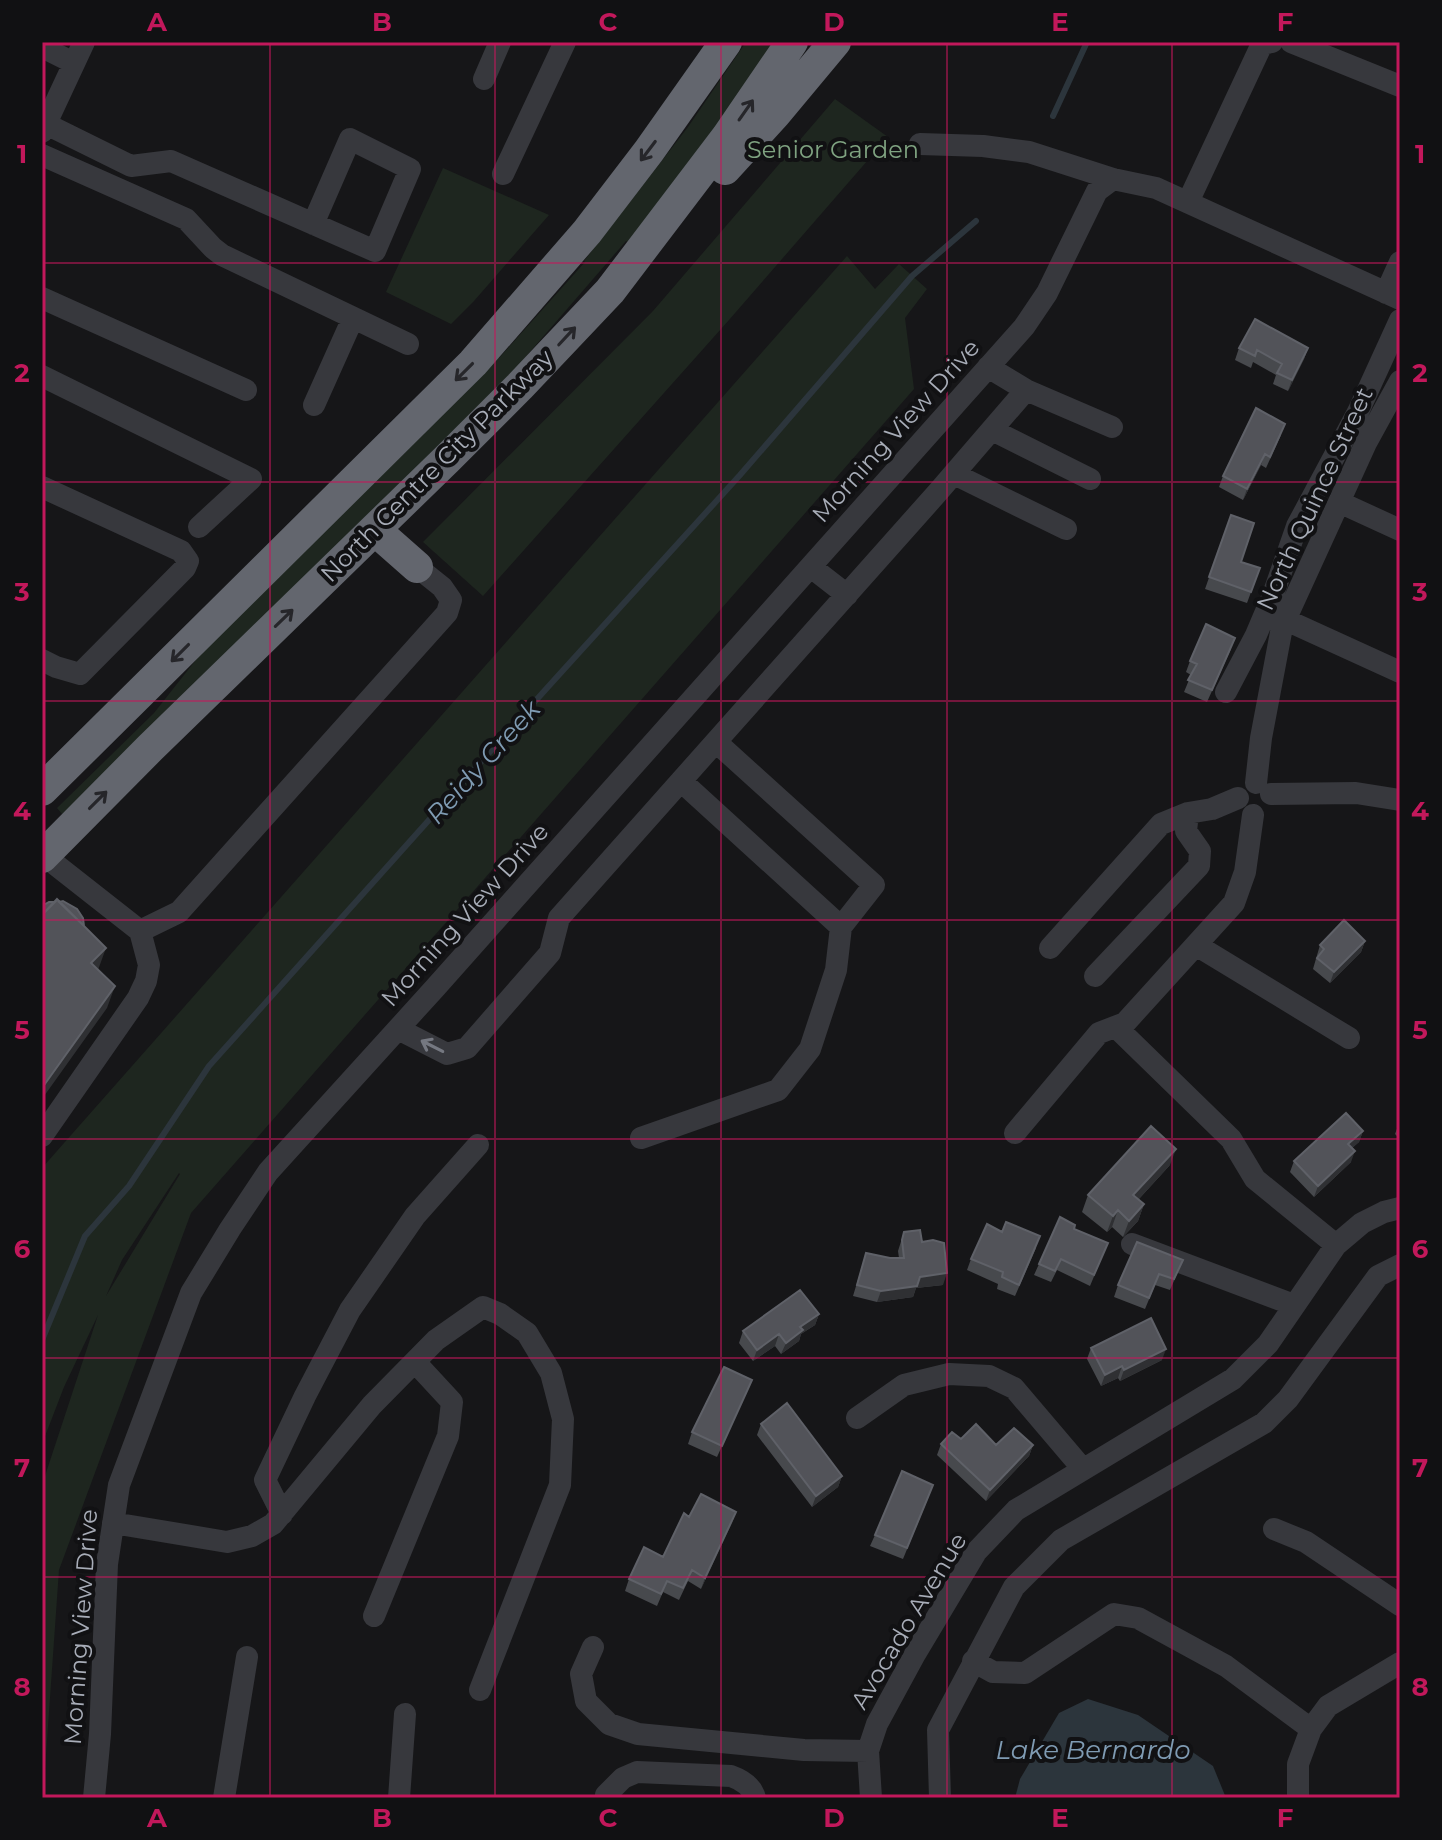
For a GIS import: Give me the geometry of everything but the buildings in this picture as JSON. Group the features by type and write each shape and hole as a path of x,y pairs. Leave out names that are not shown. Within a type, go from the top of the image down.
{"highway":[{"name":"North Centre City Parkway","path":"42,790 473,363 587,232 726,42"},
{"name":"North Centre City Parkway","path":"42,856 520,386 610,291 727,137 792,42"},
{"path":"610,291 775,114 835,42"},
{"path":"375,530 417,567"}],"street":[{"path":"84,42 44,128 131,166 171,161 313,224 375,251 410,169 350,139 313,224"},
{"path":"484,79 500,42"},
{"path":"503,174 565,42"},
{"path":"1188,202 1262,44 1272,42"},
{"path":"1291,42 1400,86"},
{"path":"42,47 74,63"},
{"path":"920,144 983,146 1029,152 1113,179 1156,188 1393,296 1400,262"},
{"path":"42,155 186,219 222,255 408,344"},
{"name":"Morning View Drive","path":"94,1798 100,1734 107,1564 119,1485 191,1293 230,1229 268,1172 1024,327 1047,293 1097,191 1113,179"},
{"path":"42,298 246,390"},
{"path":"314,405 353,318"},
{"path":"1226,692 1256,635 1297,526 1358,412 1400,320"},
{"path":"988,367 1026,390 1112,427"},
{"path":"42,376 251,479 199,527"},
{"name":"North Quince Street","path":"1264,788 1261,738 1282,627 1366,443 1400,381"},
{"path":"398,1029 447,1054 467,1048 550,953 559,918 1026,390"},
{"path":"992,430 1090,479"},
{"path":"954,474 1066,529"},
{"path":"42,487 181,551 188,561 185,568 80,674 42,660"},
{"path":"1339,502 1400,530"},
{"path":"140,931 179,912 447,613 451,600 442,587 417,567"},
{"path":"811,567 847,595"},
{"path":"1286,620 1400,672"},
{"path":"641,1138 778,1090 810,1049 836,970 841,927 874,885 716,742"},
{"path":"681,781 841,927"},
{"path":"1050,948 1161,824 1238,798 1244,786 1356,793 1400,800"},
{"path":"1238,798 1242,810 1260,815 1270,807 1264,788"},
{"path":"1095,976 1199,866 1200,851 1186,831 1188,813"},
{"path":"1015,1133 1099,1033 1125,1023 1234,903 1245,872 1253,815"},
{"path":"42,856 140,931 149,965 138,998 42,1136"},
{"path":"1196,945 1349,1038"},
{"path":"1116,1027 1231,1139 1255,1179 1336,1245"},
{"path":"282,1514 265,1480 350,1310 415,1216 478,1145"},
{"name":"Avocado Avenue","path":"871,1798 868,1751 877,1724 976,1552 1016,1510 1233,1379 1268,1344 1336,1245 1362,1223 1400,1208"},
{"path":"1132,1244 1294,1305"},
{"path":"940,1798 938,1730 1014,1587 1061,1540 1264,1423 1288,1399 1378,1276 1400,1265"},
{"path":"113,1523 227,1542 252,1536 273,1524 372,1405 436,1340 483,1307 500,1314 527,1333 551,1373 563,1419 560,1485 480,1690"},
{"path":"374,1616 448,1436 452,1402 415,1362"},
{"path":"857,1418 904,1385 949,1374 989,1376 1014,1388 1082,1468"},
{"path":"1274,1529 1306,1542 1400,1605"},
{"path":"973,1661 993,1672 1025,1673 1114,1614 1138,1618 1226,1666 1311,1729"},
{"path":"593,1647 581,1674 586,1701 609,1724 638,1734 804,1750 868,1751"},
{"path":"224,1798 247,1657"},
{"path":"1297,1797 1298,1764 1311,1729 1328,1706 1400,1663"},
{"path":"399,1798 405,1714"},
{"path":"606,1798 623,1778 637,1772 731,1776 743,1781 754,1792 755,1798"}],"green space":[{"path":"746,42 777,42 724,119 628,242 516,368 83,800 62,814 57,808 154,713 199,656 499,358 585,262 688,127"},
{"name":"Senior Garden","path":"835,99 888,137 483,596 423,542 653,311"},
{"path":"443,168 549,215 451,324 386,292"},
{"path":"847,256 875,289 899,264 927,289 905,318 914,389 191,1213 59,1570 44,1783 42,1485 98,1315 64,1387 42,1444 42,1168","holes":["180,1174 106,1296 122,1260"]}],"water":[{"name":"Lake Bernardo","path":"1088,1699 1138,1715 1213,1766 1226,1798 1015,1798 1020,1779 1059,1713"}],"waterway":[{"name":"Reidy Creek","path":"1053,116 1087,42"},
{"name":"Reidy Creek","path":"42,1340 85,1236 129,1186 209,1066 740,475 912,276 976,221"}]}
